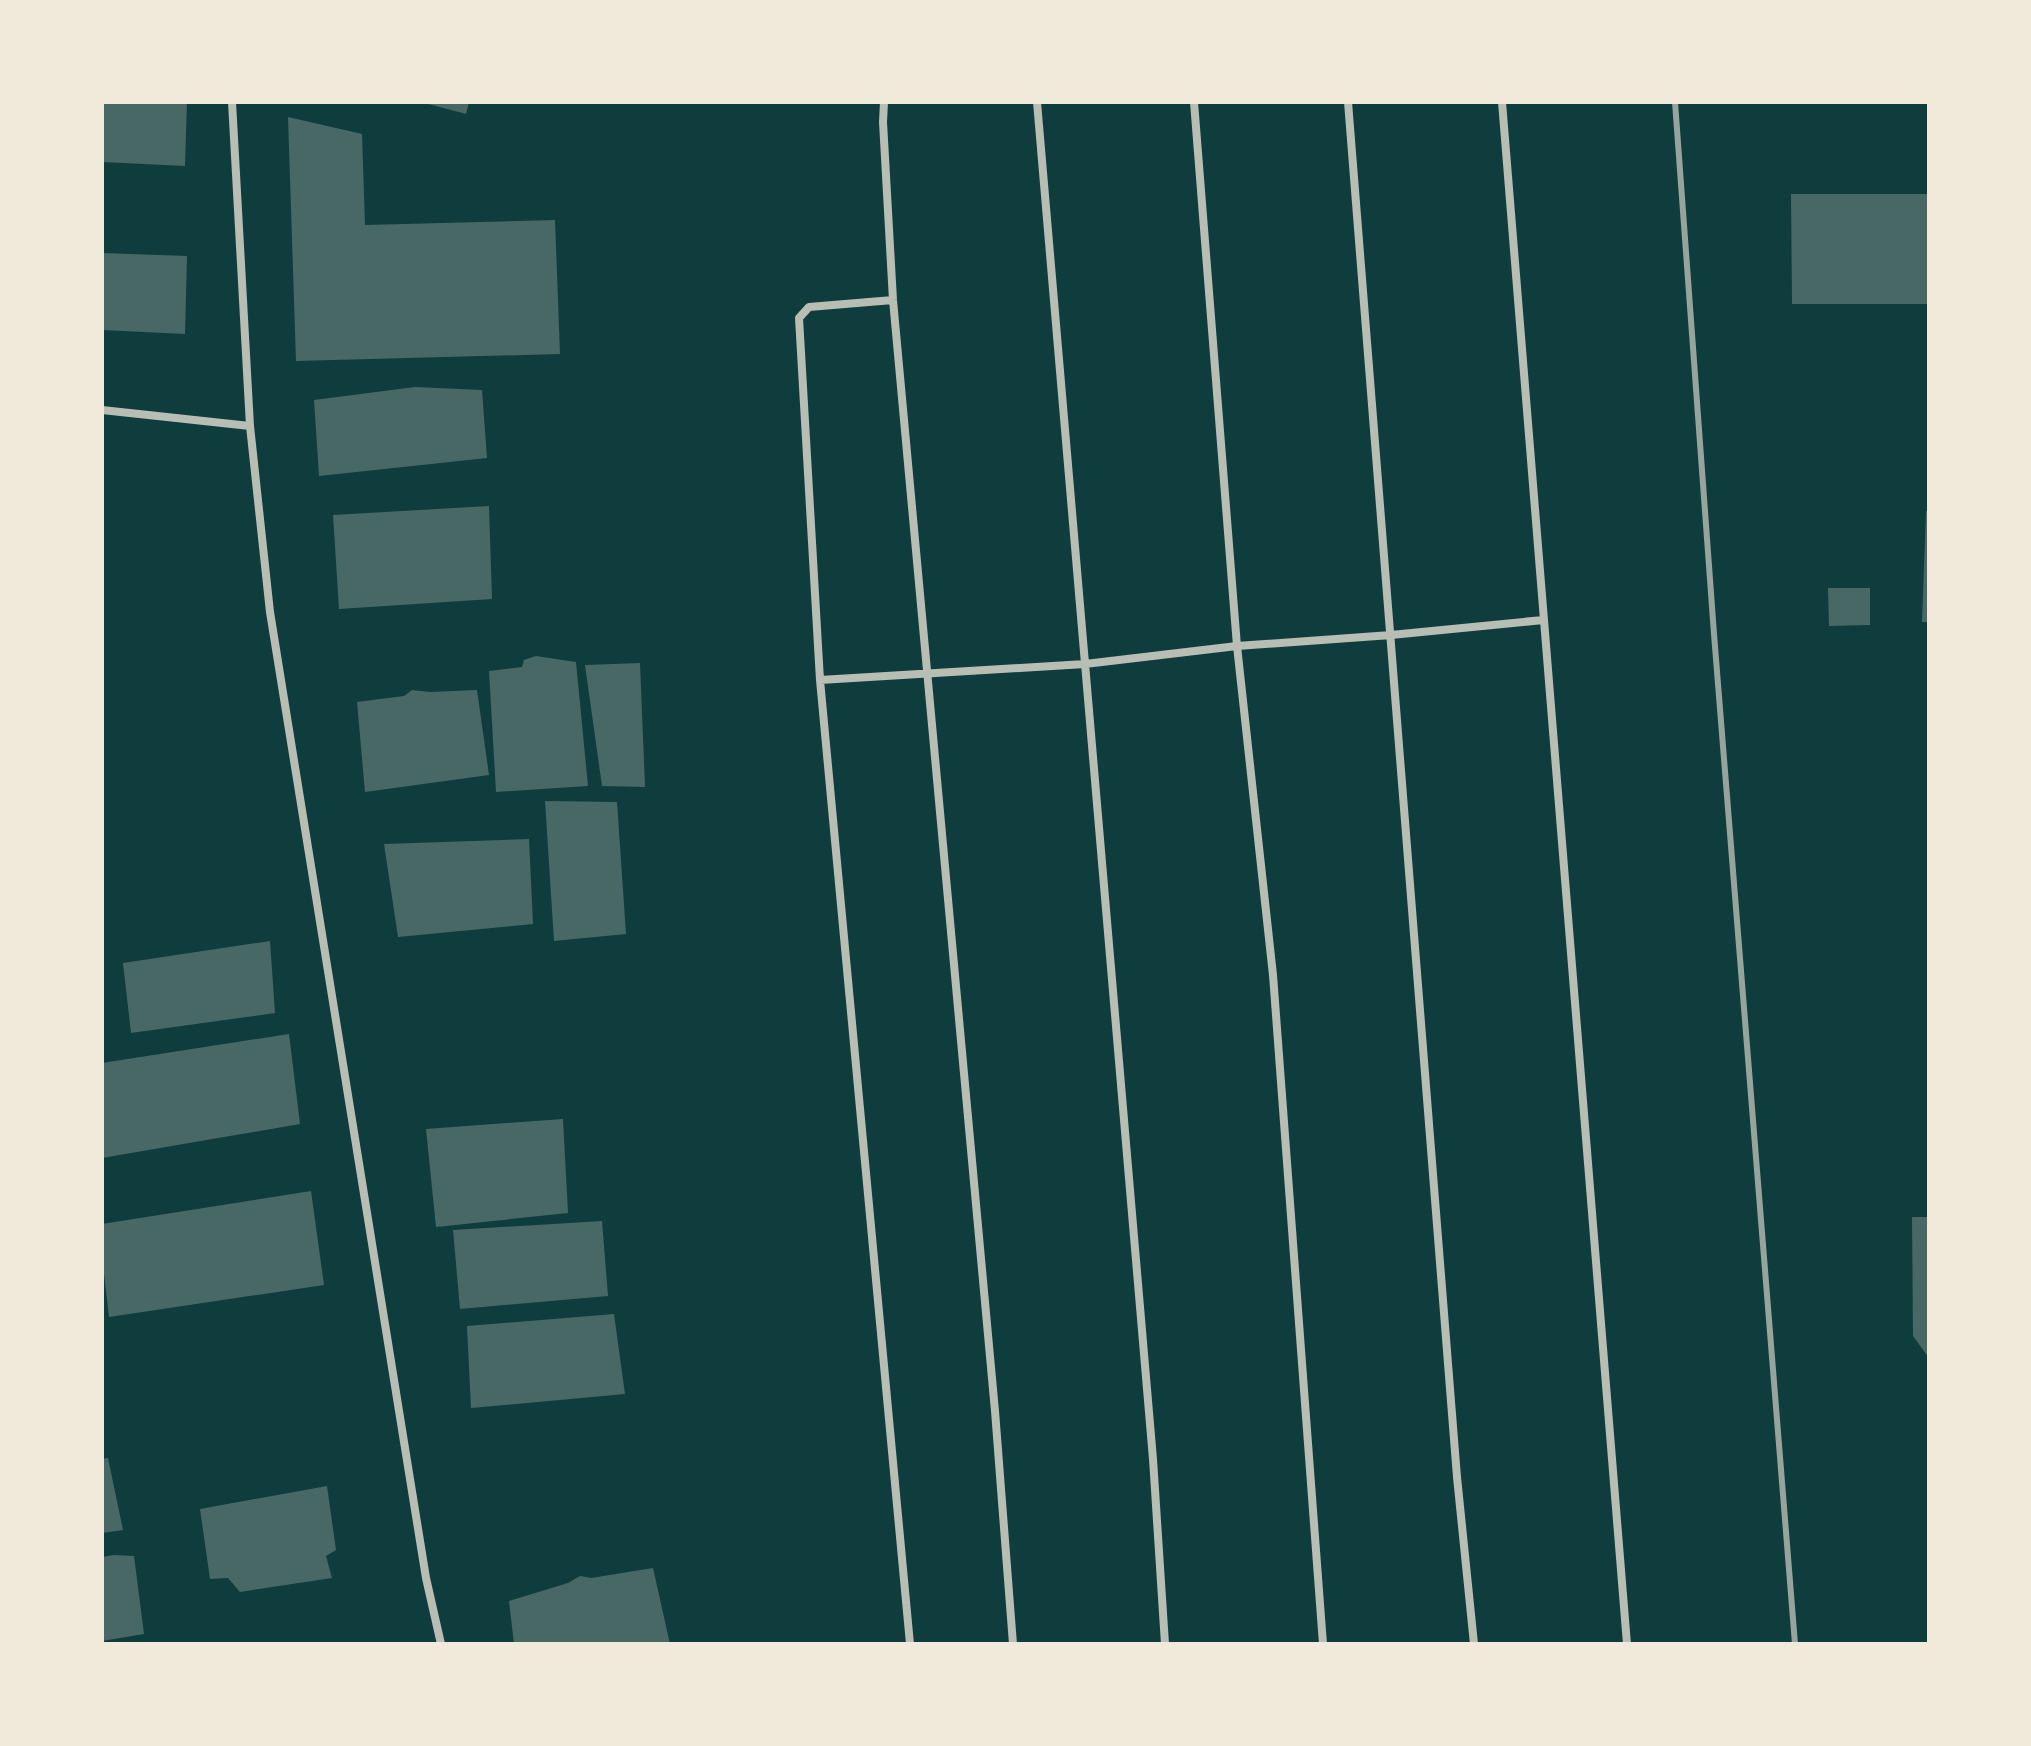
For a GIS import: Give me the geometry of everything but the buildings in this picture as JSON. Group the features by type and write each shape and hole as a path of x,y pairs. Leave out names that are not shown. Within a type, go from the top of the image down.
{"street":[{"path":"232,102 250,426 270,612 426,1578 441,1644"},
{"path":"884,102 893,300 994,1395 1013,1644"},
{"path":"1037,102 1151,1443 1165,1644"},
{"path":"1194,102 1237,646 1273,975 1323,1644"},
{"path":"1348,102 1457,1477 1474,1644"},
{"path":"1502,102 1627,1644"},
{"path":"893,300 809,307 799,318 820,680 910,1644"},
{"path":"102,410 250,426"},
{"path":"820,680 1085,664 1237,646 1543,620"}],"railway":[{"path":"1675,102 1795,1644"}]}
